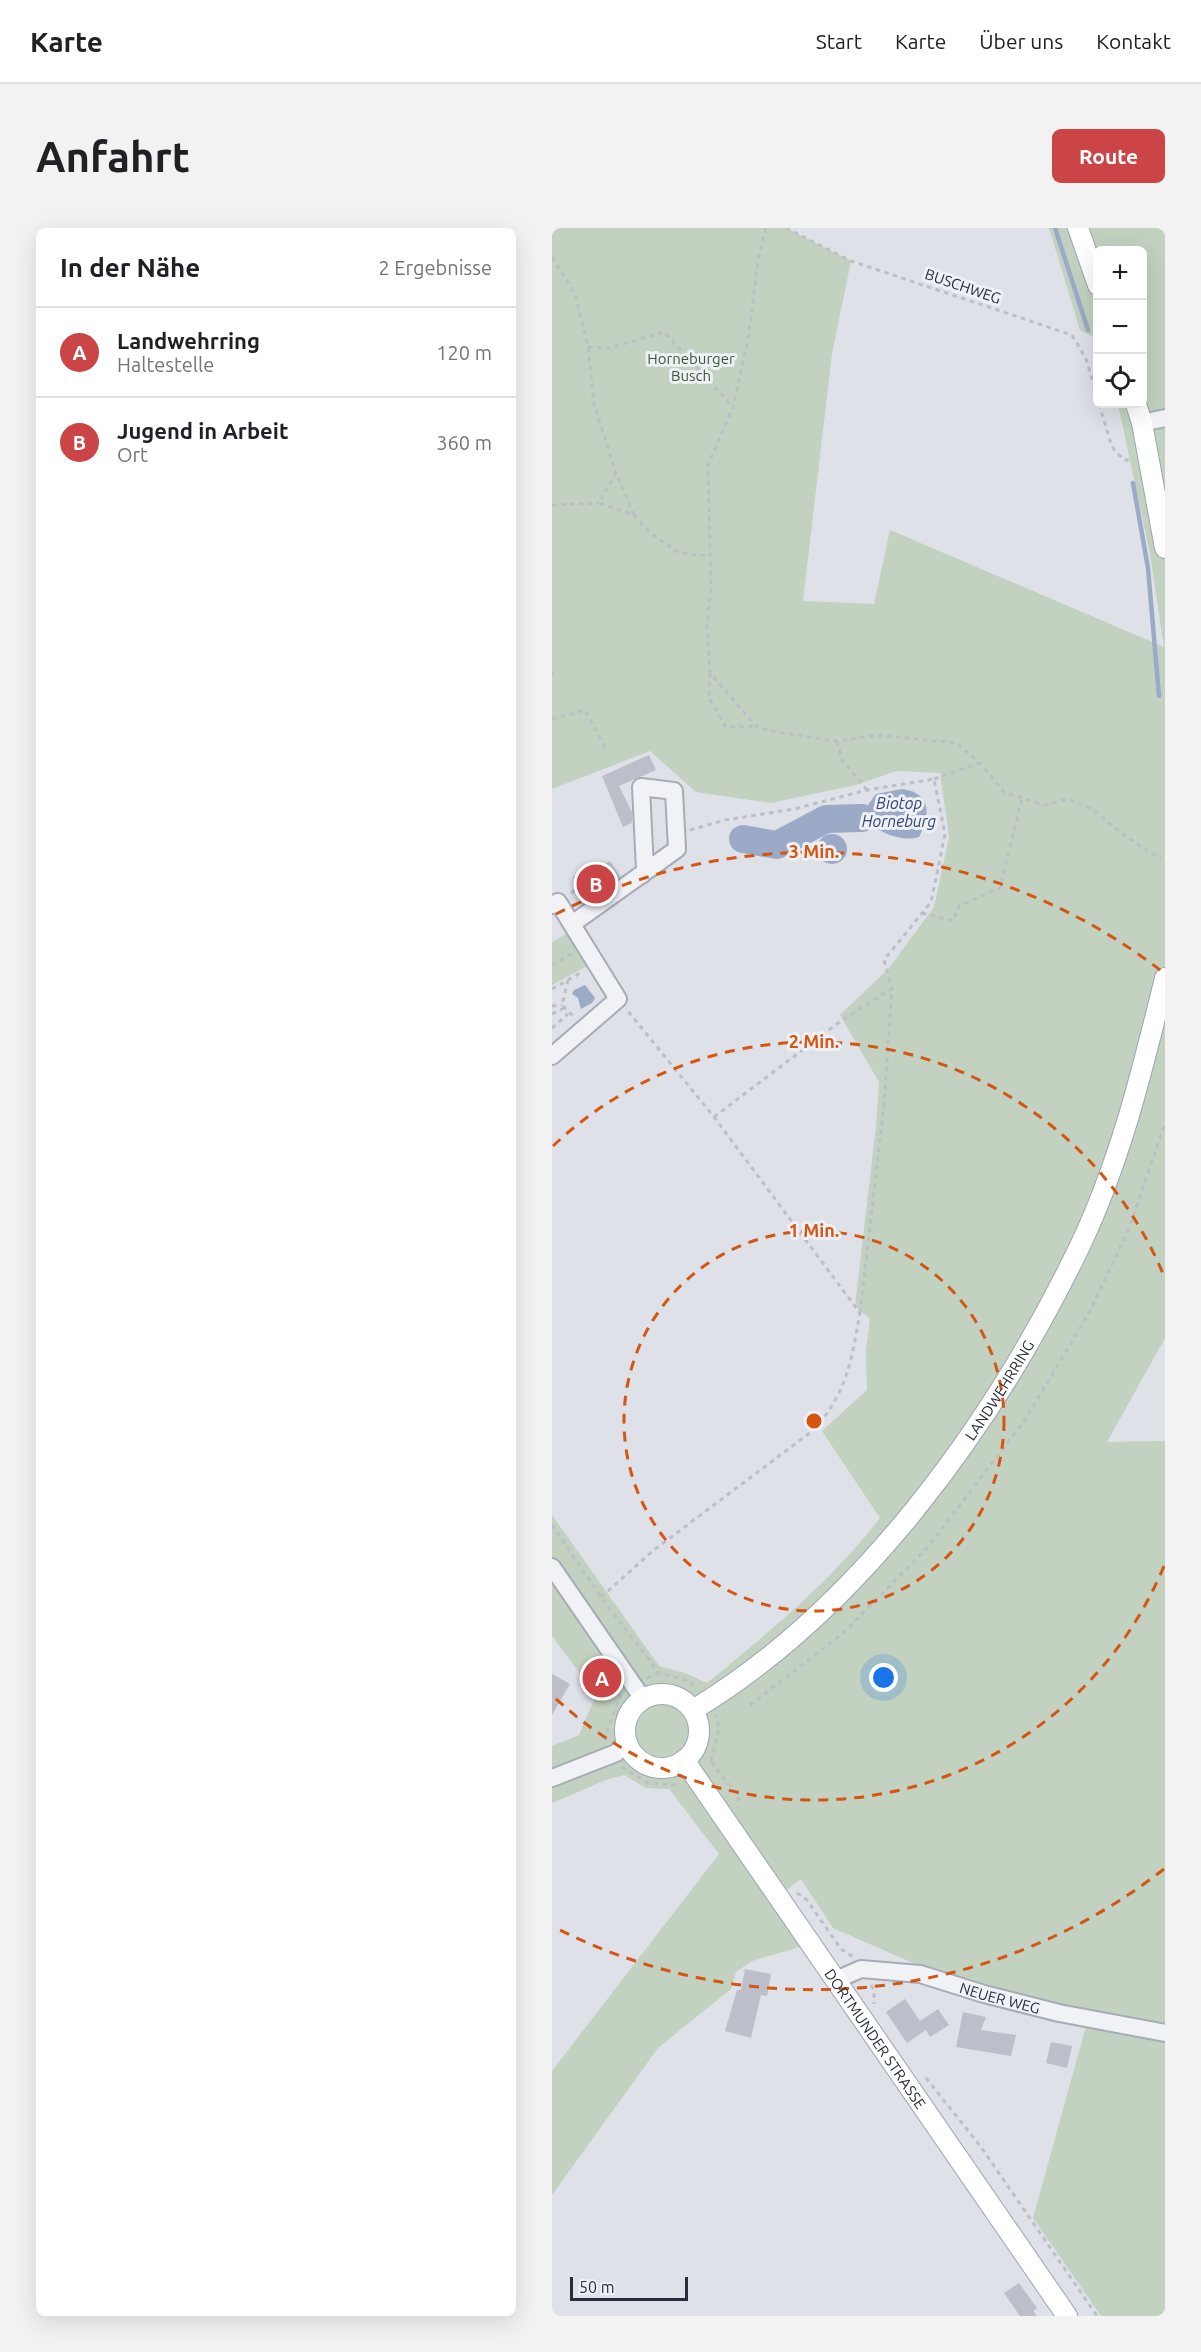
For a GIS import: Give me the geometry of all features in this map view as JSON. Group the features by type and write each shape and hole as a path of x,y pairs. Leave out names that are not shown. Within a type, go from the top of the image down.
{"main road":[{"path":"1078,228 1093,271"},
{"path":"1137,408 1165,548"},
{"name":"LANDWEHRRING","path":"693,1710 781,1647 836,1598 920,1503 984,1414 1051,1302 1077,1254 1097,1206 1142,1075 1165,978"},
{"path":"654,1694 676,1696 693,1710 698,1720 697,1743 684,1760 663,1768 651,1766 633,1753 627,1743 625,1730 627,1718 643,1699 654,1694"},
{"name":"DORTMUNDER STRASSE","path":"684,1760 735,1820 786,1893 836,1980 1067,2316"}],"street":[{"path":"1142,423 1165,418"},
{"path":"572,924 642,875 677,849 674,791 641,787 645,870 642,875"},
{"path":"552,905 558,902 618,999 552,1056"},
{"path":"552,1567 643,1699"},
{"path":"552,1778 616,1753 627,1743"},
{"name":"NEUER WEG","path":"836,1980 861,1969 920,1974 984,1994 1059,2013 1165,2033"}],"path":[{"path":"766,228 759,254 748,339 733,407 708,465 711,588 707,625 709,698 726,727 756,726 771,731 837,741 878,735 921,737 957,742 980,763 1004,792 1044,805 1068,799 1092,809 1125,836 1161,859"},
{"name":"BUSCHWEG","path":"786,228 851,261 1072,335 1086,359 1093,382"},
{"path":"552,257 574,294 588,347 594,405 616,473 634,516 648,531 679,553 709,556"},
{"path":"588,347 609,348 647,335 664,332 733,407"},
{"path":"1100,408 1112,447 1124,460 1149,458"},
{"path":"599,503 616,473"},
{"path":"552,505 599,503 634,516"},
{"path":"710,673 756,726"},
{"path":"552,719 585,710 606,748"},
{"path":"837,741 842,760 867,790"},
{"path":"676,833 725,820 794,809 867,790 934,779 980,763"},
{"path":"601,1597 654,1550 815,1430 834,1407 849,1373 860,1313 884,1105 892,988 884,960 931,902 945,834 934,779"},
{"path":"922,913 952,921 959,906 1000,888 1022,798"},
{"path":"552,965 585,946"},
{"path":"552,989 596,963"},
{"path":"567,980 563,1007 568,1014 588,1025"},
{"path":"714,1117 838,1023 892,988"},
{"path":"618,999 714,1117 860,1313"},
{"path":"552,1006 563,1007"},
{"path":"552,1014 563,1007"},
{"path":"552,1028 568,1014"},
{"path":"552,1526 601,1597 659,1673"},
{"path":"711,1762 739,1797 735,1820"},
{"path":"786,1893 807,1900 841,1949 850,1953 874,1990 873,2002 878,2011"},
{"path":"921,2073 981,2147 1097,2316"}],"green space":[{"name":"Horneburger Busch","path":"552,228 786,228 851,261 832,354 803,601 874,604 890,530 1164,647 1150,554 1119,408 1147,408 1147,246 1093,246 1093,337 1080,330 1049,228 1165,228 1165,1338 1107,1442 1165,1441 1165,2316 1101,2316 1033,2218 1088,2019 984,1994 833,1928 801,1879 778,1897 810,1944 752,1961 736,1972 731,1989 658,2048 552,2195 552,2071 719,1854 669,1789 646,1788 624,1775 606,1780 552,1803 552,1746 579,1735 596,1695 552,1636 552,1515 659,1666 685,1673 707,1683 820,1585 880,1518 822,1431 867,1390 866,1351 870,1319 855,1306 879,1082 840,1015 889,968 934,907 949,837 940,773 896,771 856,785 771,803 696,792 650,751 552,789"},
{"path":"570,932 589,965 552,985 552,942"}],"water":[{"name":"Biotop Horneburg","path":"902,789 919,795 926,806 927,813 919,837 895,837 873,826 860,816 876,794"},
{"path":"832,834 843,838 847,849 843,860 832,864 821,860 817,849 821,838"},
{"path":"585,985 595,998 592,1003 581,1009 578,998 572,994 574,990"}],"building":[{"path":"649,755 656,770 619,786 632,812 632,823 623,827 602,776"},
{"path":"610,861 620,877 587,901 573,877 591,866 593,871"},
{"path":"552,1674 570,1684 552,1715"},
{"path":"745,1969 771,1974 767,1996 761,1995 751,2038 725,2031 737,1990 741,1990"},
{"path":"905,1999 920,2021 938,2009 949,2025 930,2037 926,2030 907,2043 886,2012"},
{"path":"963,2012 986,2017 981,2030 1016,2035 1011,2056 956,2047"},
{"path":"1051,2042 1072,2046 1067,2068 1046,2063"},
{"path":"1019,2283 1037,2308 1033,2311 1037,2316 1020,2316 1004,2293"}],"waterway":[{"path":"1055,228 1088,330"},
{"path":"1133,483 1148,568 1159,696"},
{"path":"743,839 777,845 826,819 862,818"}],"place":[{"name":"Jugend in Arbeit","path":"596,884"},
{"name":"Landwehrring","path":"602,1678"}]}
